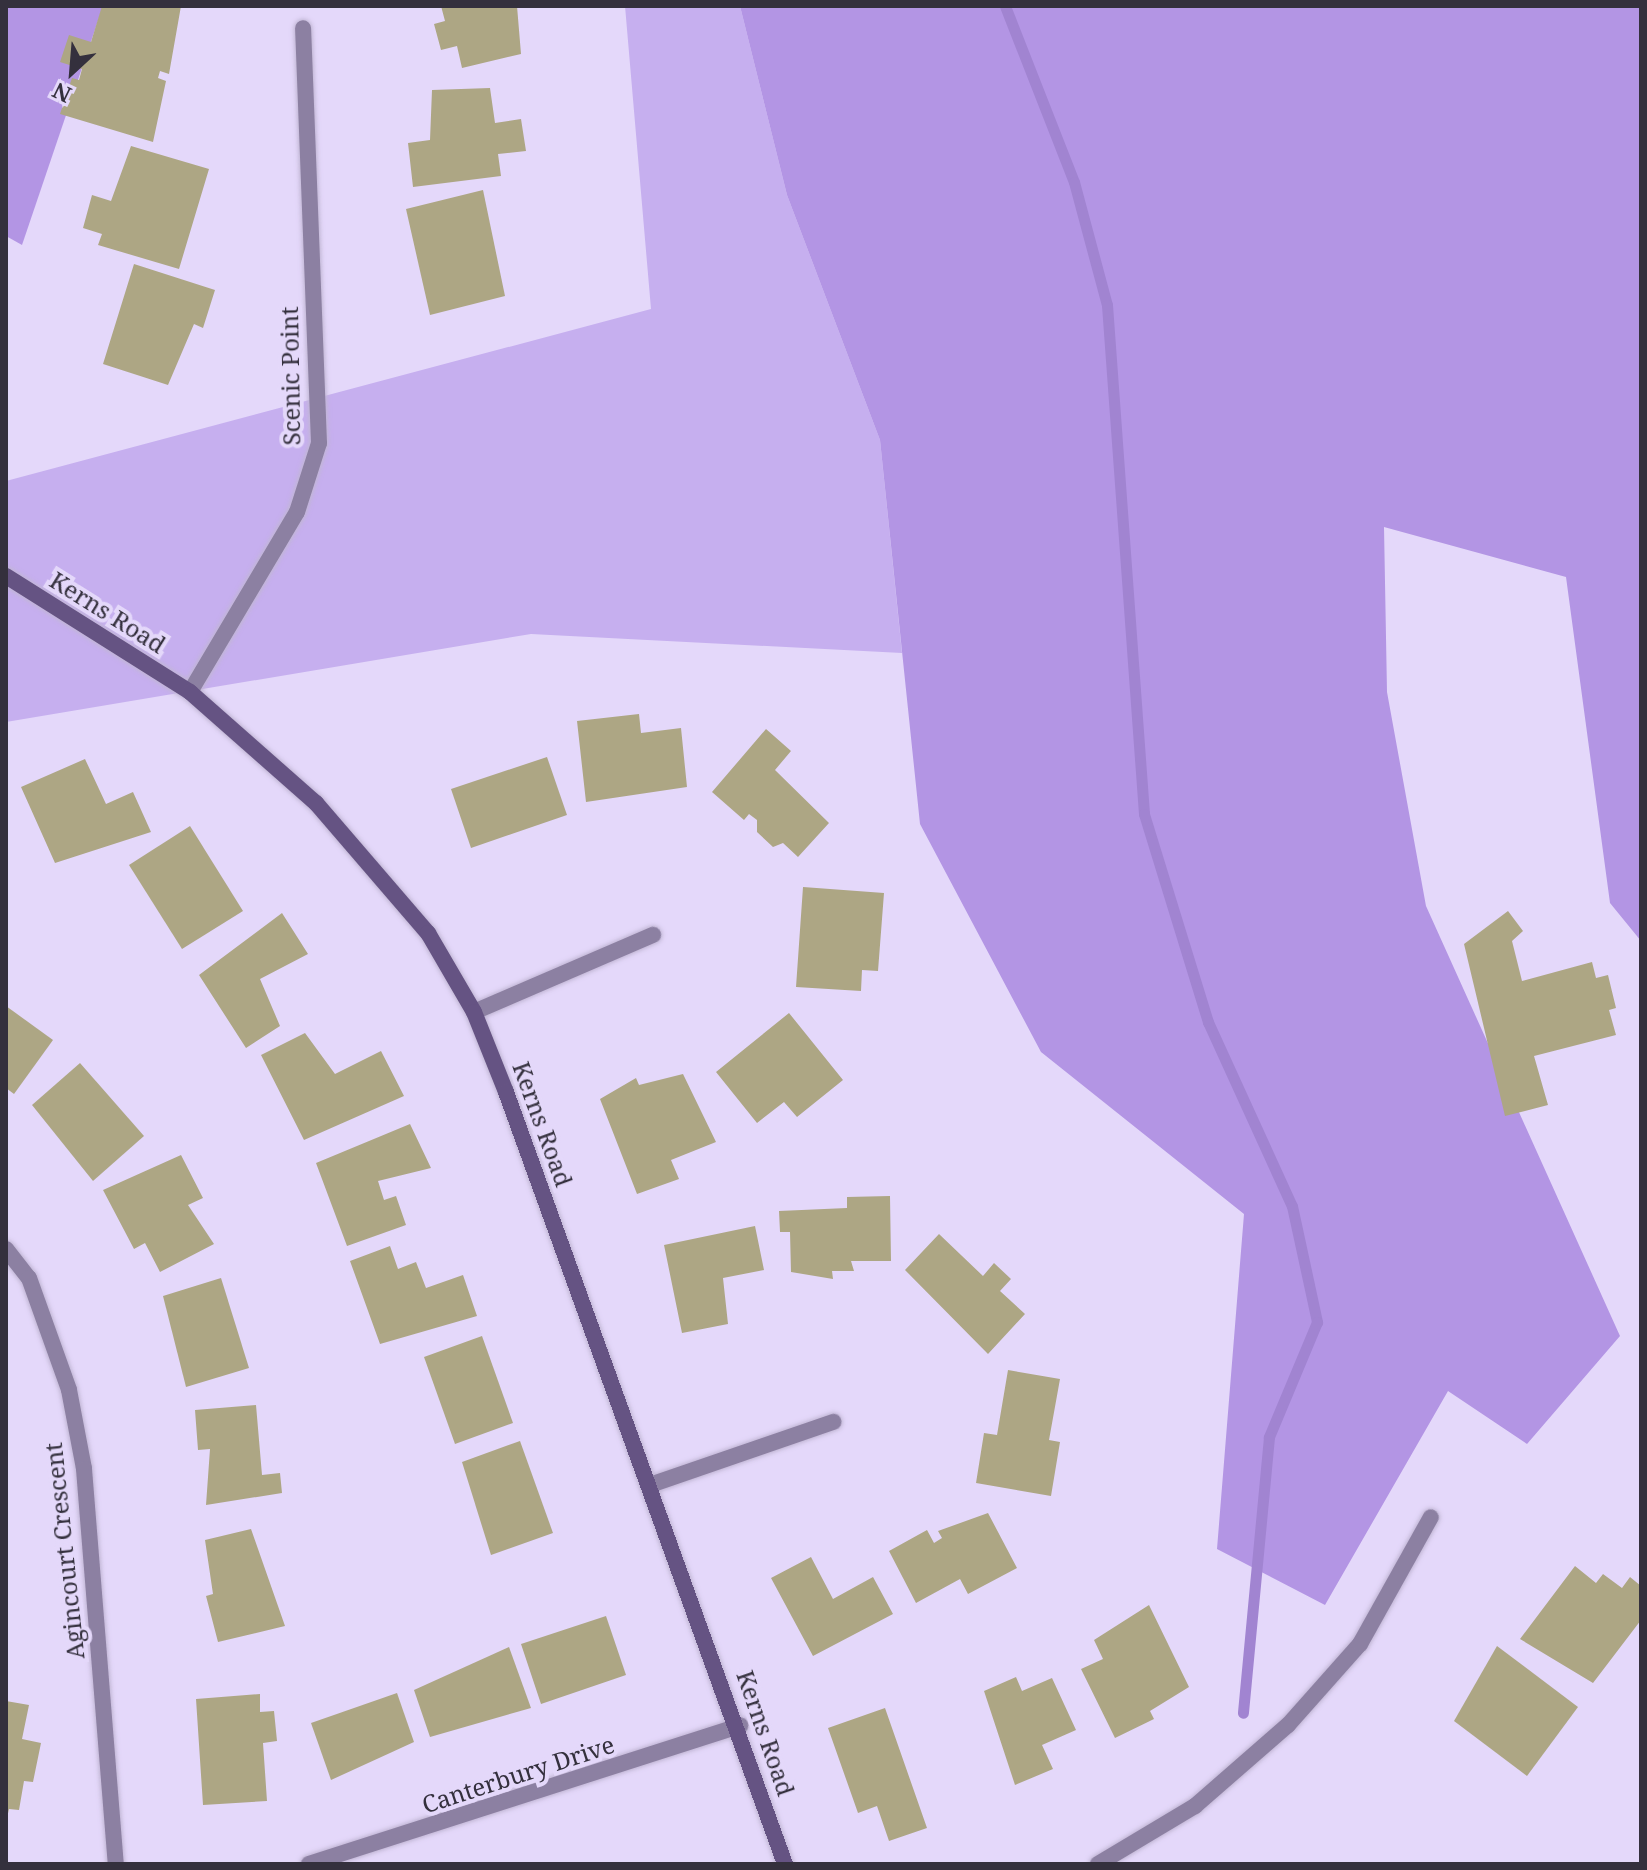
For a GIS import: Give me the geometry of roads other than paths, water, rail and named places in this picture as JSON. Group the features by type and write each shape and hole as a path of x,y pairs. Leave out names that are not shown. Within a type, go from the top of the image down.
{"street":[{"name":"Scenic Point","path":"190,692 297,512 319,443 303,28"},
{"name":"Kerns Road","path":"6,576 190,692 316,803 428,933 474,1012 740,1726 785,1864"},
{"path":"474,1012 653,935"},
{"name":"Agincourt Crescent","path":"6,1249 29,1278 69,1390 84,1469 116,1864"},
{"path":"650,1485 833,1422"},
{"path":"1098,1864 1195,1806 1288,1725 1360,1644 1431,1517"},
{"name":"Canterbury Drive","path":"309,1864 740,1726"}],"waterway":[{"path":"1005,6 1074,182 1107,305 1144,814 1208,1022 1292,1206 1317,1322 1269,1437 1243,1713"}]}
